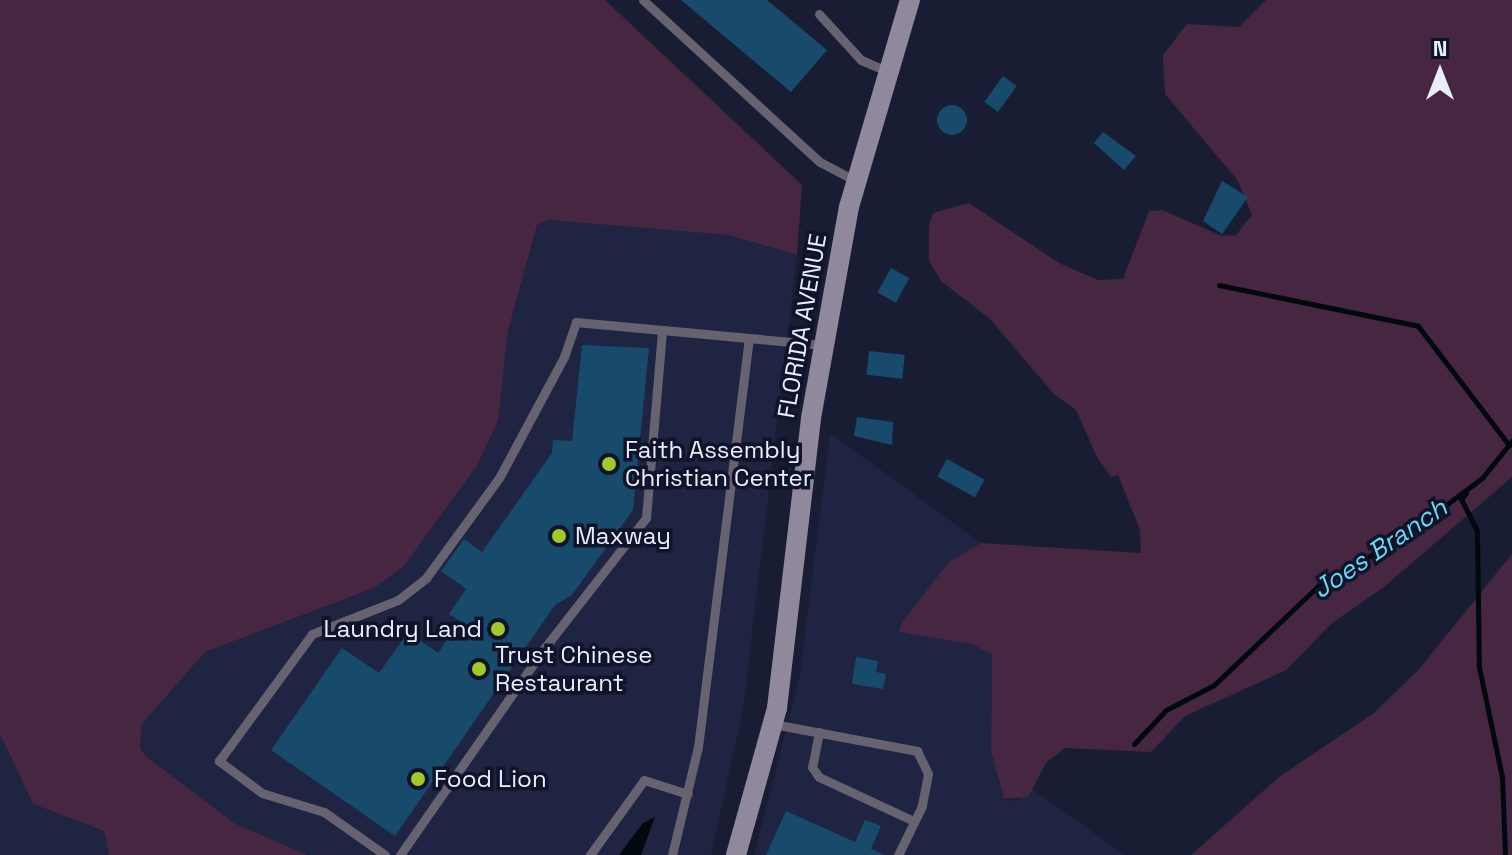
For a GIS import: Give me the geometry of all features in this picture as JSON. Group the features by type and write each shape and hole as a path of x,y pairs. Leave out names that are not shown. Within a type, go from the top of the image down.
{"main road":[{"name":"FLORIDA AVENUE","path":"736,855 773,724 823,345 856,181 910,0"}],"lane":[{"path":"649,2 820,162 856,181"},
{"path":"819,14 861,60 887,71"},
{"path":"385,855 324,812 262,793 219,761 312,634 398,600 426,578 499,478 564,357 576,322 823,345"},
{"path":"400,855 546,646 646,518 662,330"},
{"path":"672,855 688,794 749,338"},
{"path":"773,724 917,751 928,774 914,821 898,855"},
{"path":"819,732 812,767 819,777 914,821"},
{"path":"590,855 644,780 688,794"}],"shaded area":[{"path":"0,0 605,0 802,185 797,255 729,235 549,220 537,225 508,331 498,421 477,466 404,566 374,588 205,652 142,724 140,748 147,757 234,823 308,855 109,855 104,831 33,804 0,734"},
{"path":"1266,0 1512,0 1512,477 1384,587 1332,623 1286,670 1185,716 1151,752 1065,748 1046,763 1028,797 1004,799 991,751 992,655 972,644 899,632 902,622 949,562 981,543 1141,553 1140,530 1118,475 1111,477 1097,457 1076,410 1054,394 989,318 942,282 929,261 929,225 933,213 969,203 1059,263 1098,280 1123,279 1149,211 1162,210 1222,236 1236,235 1252,215 1238,181 1165,94 1163,55 1187,24 1239,27"},
{"path":"549,220 729,235 797,255 743,709 711,855 308,855 234,823 147,757 140,748 142,724 205,652 374,588 404,566 477,466 498,421 508,331 537,225"},
{"path":"830,433 981,543 949,562 900,631 972,644 992,655 991,751 1004,799 1017,801 1032,789 1125,855 754,855 799,680"},
{"path":"1512,554 1512,855 1191,855 1279,777 1374,713 1420,668"},
{"path":"0,734 33,804 104,831 109,855 0,855"},
{"path":"655,817 641,855 619,855 643,823"}],"building":[{"path":"681,0 767,0 827,50 791,92"},
{"path":"1003,76 1017,86 998,112 984,102"},
{"path":"952,105 963,109 967,120 963,131 952,135 941,131 937,120 941,109"},
{"path":"1103,132 1136,156 1124,170 1094,143"},
{"path":"1222,181 1248,197 1222,234 1203,221"},
{"path":"891,268 909,278 896,303 877,292"},
{"path":"582,345 649,348 633,510 572,595 555,605 395,836 271,750 342,648 379,673 408,632 438,653 460,621 449,614 466,589 441,571 464,539 482,552 552,453 553,440 572,441"},
{"path":"869,351 905,355 902,379 866,375"},
{"path":"857,417 893,422 892,445 854,436"},
{"path":"947,459 985,480 975,497 937,476"},
{"path":"856,657 878,661 876,672 886,674 883,689 852,684"},
{"path":"786,811 855,842 865,820 881,826 871,849 885,855 766,855"}],"waterway":[{"path":"1219,285 1418,326 1509,445"},
{"name":"Joes Branch","path":"1134,744 1166,710 1214,685 1318,586 1407,534 1482,478 1512,441"},
{"path":"1466,493 1461,499 1477,531 1479,667 1502,777 1505,855"}],"place":[{"name":"Faith Assembly Christian Center","path":"609,464"},
{"name":"Maxway","path":"559,536"},
{"name":"Laundry Land","path":"498,629"},
{"name":"Trust Chinese Restaurant","path":"479,669"},
{"name":"Food Lion","path":"418,779"}]}
